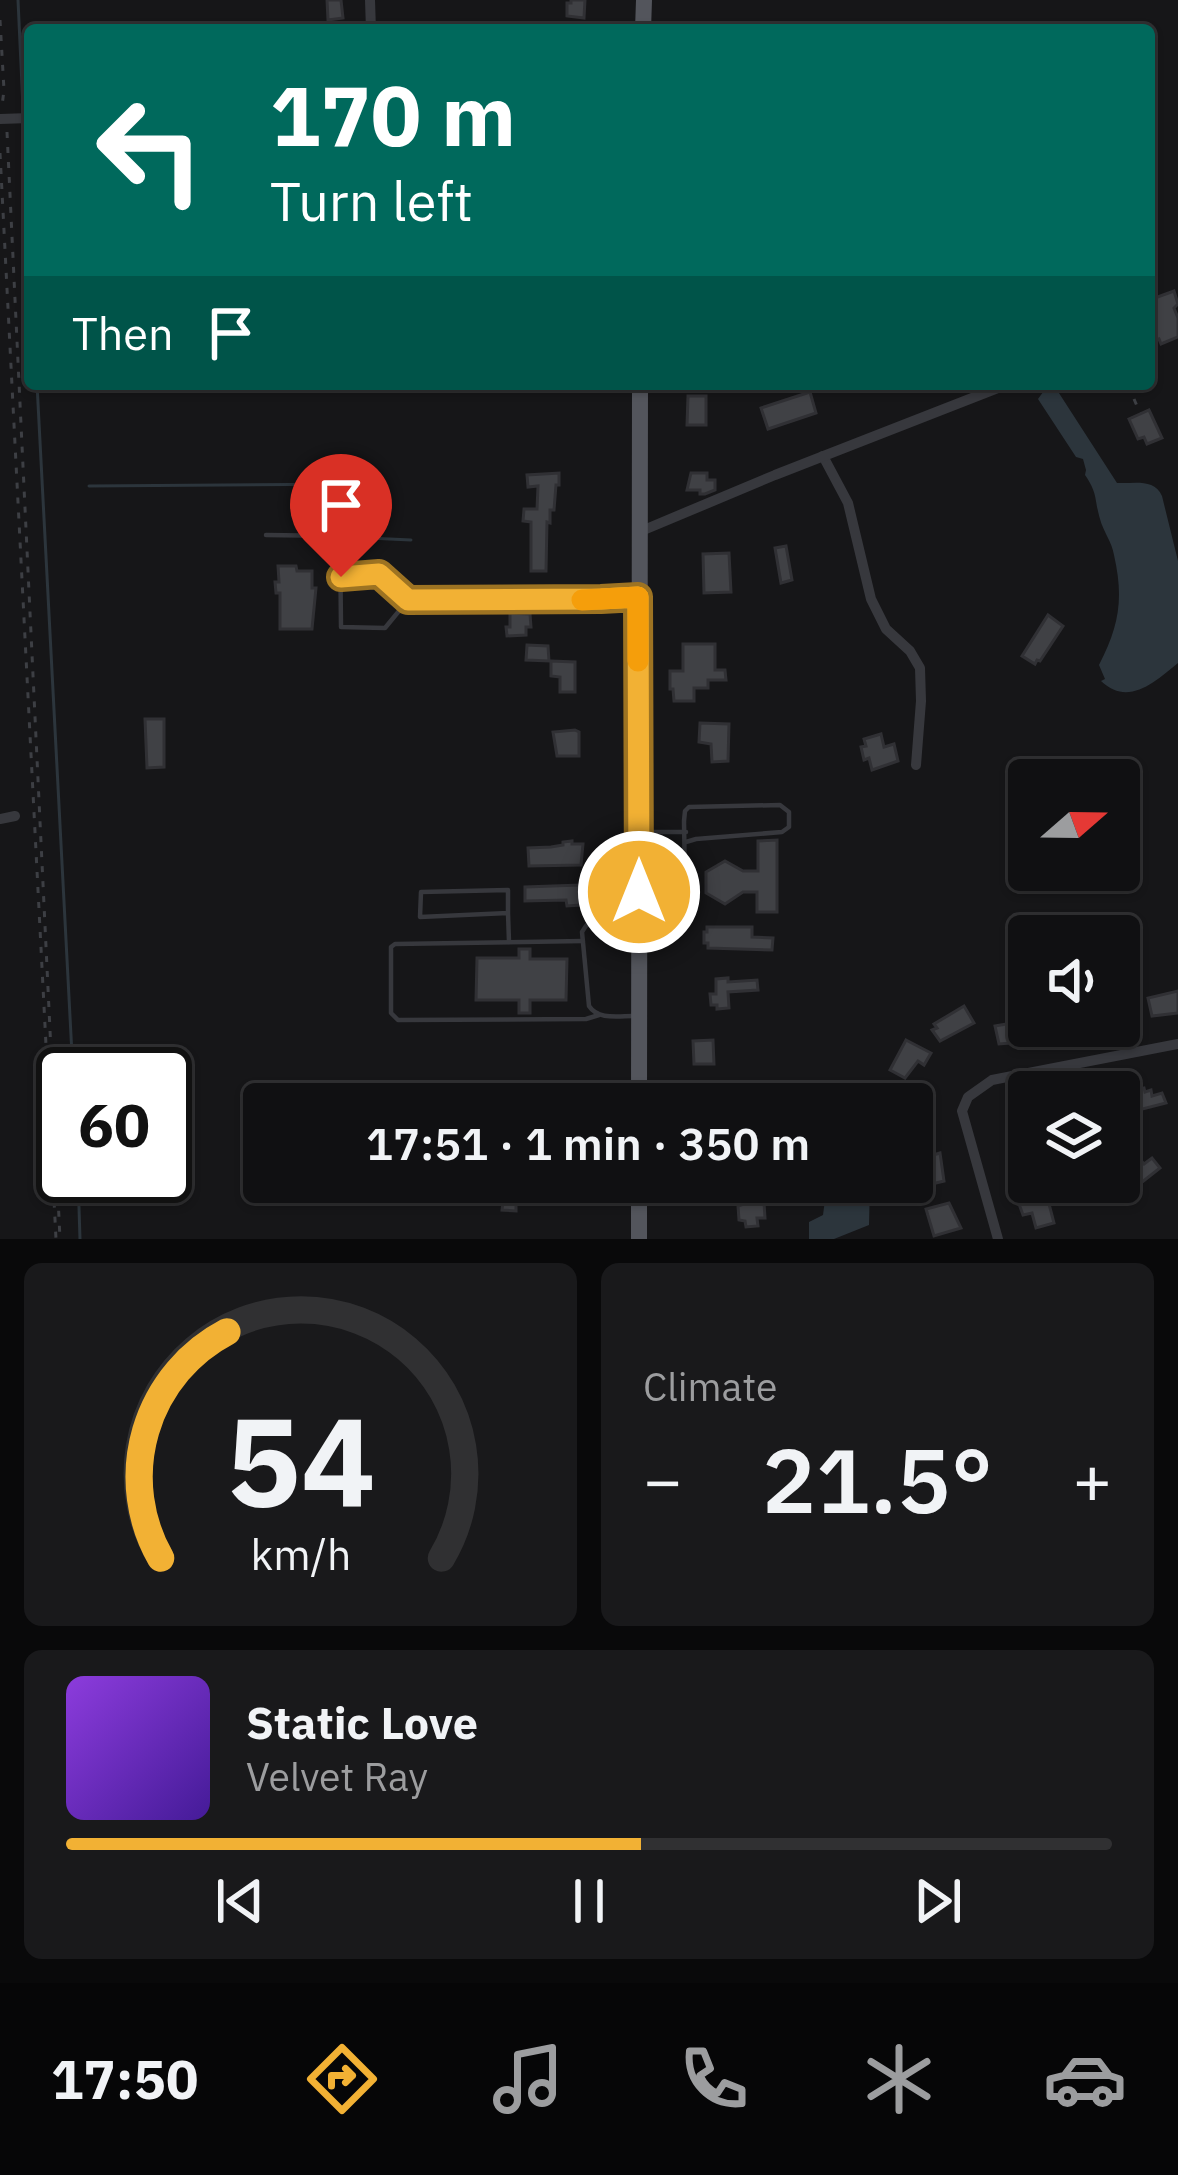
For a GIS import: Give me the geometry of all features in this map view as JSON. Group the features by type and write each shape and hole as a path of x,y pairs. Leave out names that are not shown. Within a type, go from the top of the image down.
{"main road":[{"path":"639,1083 640,390"},
{"path":"639,1203 639,1239"}],"street":[{"path":"639,532 993,390"},
{"path":"824,456 848,503 871,599 886,628 920,668 916,765"},
{"path":"0,818 15,816"},
{"path":"998,1239 962,1112 968,1097 992,1080 1178,1043"}],"lane":[{"path":"266,535 340,536 341,627 385,628 408,600"},
{"path":"341,577 379,574 408,600 638,597"},
{"path":"639,892 676,893 685,886 685,811 689,808 780,805 789,812 788,831 686,842"},
{"path":"639,832 686,832"},
{"path":"508,914 420,916 421,892 508,890 509,942"},
{"path":"599,1015 590,1006 582,932 593,918 638,914"},
{"path":"583,941 395,944 391,947 391,1013 398,1020 639,1016"}],"path":[{"path":"0,20 58,1239"},
{"path":"0,139 3,119"},
{"path":"0,153 58,1239"},
{"path":"1134,399 1141,412"}],"shaded area":[{"path":"1045,390 1057,390 1117,483 1149,484 1162,496 1178,561 1178,663 1141,689 1121,692 1101,681 1105,679 1099,665 1118,612 1113,550 1083,459 1076,457 1038,399"},
{"path":"825,1203 870,1203 869,1225 834,1239 809,1239 809,1222 823,1215"}],"building":[{"path":"327,0 341,0 343,18 328,20"},
{"path":"571,0 585,0 584,18 567,16"},
{"path":"1174,291 1178,304 1174,308 1178,337 1161,344 1155,340 1155,298"},
{"path":"810,392 816,413 768,429 761,408"},
{"path":"688,396 706,396 706,425 687,425"},
{"path":"1149,410 1162,438 1147,444 1144,437 1138,439 1129,419"},
{"path":"559,473 554,510 547,522 546,571 531,571 531,522 523,521 524,509 537,509 538,486 528,487 527,475"},
{"path":"691,473 707,473 707,480 715,480 715,490 700,494 700,490 687,490"},
{"path":"786,546 792,580 781,583 775,548"},
{"path":"729,553 731,592 704,593 703,554"},
{"path":"278,566 312,571 312,588 316,588 312,629 280,629"},
{"path":"510,613 530,614 526,635 507,636"},
{"path":"1048,615 1063,626 1035,664 1022,656"},
{"path":"683,644 715,644 715,670 725,670 726,680 708,680 708,688 694,688 694,701 674,701 670,689 670,671 683,671"},
{"path":"527,645 548,646 549,661 526,660"},
{"path":"551,661 575,662 575,692 560,692 560,677 551,676"},
{"path":"145,719 164,719 164,767 147,768"},
{"path":"700,723 729,724 728,761 712,762 711,744 699,742"},
{"path":"553,732 579,732 579,756 557,756"},
{"path":"881,734 884,747 894,744 898,761 872,770 861,747 866,746 864,739"},
{"path":"777,840 777,912 757,912 757,892 743,892 725,904 706,893 706,872 725,861 743,871 758,871 758,841"},
{"path":"572,841 583,844 581,865 529,866 528,848"},
{"path":"580,885 581,905 567,906 566,900 525,901 525,887"},
{"path":"707,927 752,927 752,937 773,938 772,950 708,948 704,943"},
{"path":"519,949 530,949 530,959 567,959 566,1000 530,1000 530,1013 519,1013 519,1000 476,1000 477,958 519,958"},
{"path":"728,978 728,982 757,980 758,990 728,992 729,1008 717,1009 711,1005 710,994 716,994 716,979"},
{"path":"1178,991 1178,1013 1152,1016 1148,998"},
{"path":"964,1006 974,1023 940,1041 932,1030 937,1028 934,1024"},
{"path":"1008,1024 1008,1043 999,1044 995,1026"},
{"path":"713,1040 714,1064 694,1064 693,1041"},
{"path":"906,1040 931,1053 924,1065 918,1061 905,1078 890,1070"},
{"path":"1140,1089 1151,1090 1152,1096 1162,1093 1166,1103 1140,1110"},
{"path":"940,1153 944,1181 933,1184 933,1155"},
{"path":"1152,1158 1160,1168 1140,1184 1140,1159 1144,1164"},
{"path":"503,1203 516,1203 516,1211 502,1210"},
{"path":"764,1203 765,1218 757,1218 758,1226 746,1227 739,1220 738,1206"},
{"path":"949,1203 961,1228 934,1236 926,1209"},
{"path":"1049,1203 1054,1223 1036,1228 1032,1213 1023,1215 1019,1204"}],"waterway":[{"path":"18,0 23,108"},
{"path":"37,390 72,1047"},
{"path":"89,486 365,484 368,538 411,540"},
{"path":"79,1203 80,1239"}],"slow traffic":[{"path":"582,600 638,597 638,661"}],"route":[{"path":"341,577 379,574 408,600 638,597 639,892"}]}
